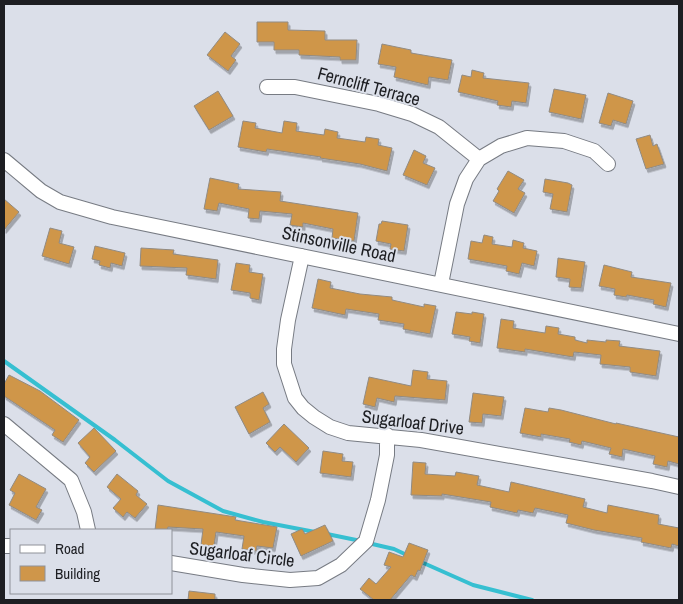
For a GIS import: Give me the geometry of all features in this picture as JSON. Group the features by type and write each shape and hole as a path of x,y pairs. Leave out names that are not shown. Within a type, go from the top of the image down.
{"street":[{"name":"Ferncliff Terrace","path":"267,87 296,87 379,104 412,114 440,127 479,159"},
{"path":"441,284 457,204 466,179 479,159 501,146 527,138 564,141 594,151 608,164"},
{"name":"Stinsonville Road","path":"4,160 41,191 60,202 112,217 679,334"},
{"name":"Sugarloaf Drive","path":"302,256 288,320 284,364 295,398 303,408 330,427 348,433 387,435 496,452 679,487"},
{"path":"4,424 71,480 88,529"},
{"name":"Sugarloaf Circle","path":"172,564 290,580 318,578 341,565 366,541 378,500 387,455 387,435"}],"building":[{"path":"257,22 288,22 288,30 325,31 325,40 357,40 356,60 340,60 340,57 299,55 299,50 274,50 274,42 257,42"},
{"path":"225,32 240,44 231,56 236,60 228,71 207,55"},
{"path":"382,44 411,50 411,53 452,60 448,80 429,77 428,85 394,77 396,67 378,64"},
{"path":"472,70 484,73 483,78 529,83 526,103 512,101 511,107 497,105 498,101 458,92 462,75 471,77"},
{"path":"554,89 586,95 581,119 549,112"},
{"path":"218,91 233,116 209,130 194,106"},
{"path":"608,93 633,101 626,124 613,120 611,126 599,123"},
{"path":"243,121 256,123 255,128 282,133 284,121 297,123 296,131 324,135 325,129 338,132 337,138 365,142 366,137 379,139 378,145 392,148 387,171 321,157 267,149 266,152 238,147"},
{"path":"650,135 653,146 657,144 664,164 646,169 636,139"},
{"path":"414,150 426,156 423,163 435,168 427,185 403,175"},
{"path":"508,171 524,180 518,189 525,193 514,213 493,201 499,191 497,189"},
{"path":"210,178 239,184 238,189 281,192 280,201 358,213 354,241 332,238 333,229 303,223 303,227 290,225 292,214 260,211 259,219 248,218 249,209 219,203 217,211 204,209"},
{"path":"545,179 572,185 567,212 550,209 553,194 543,192"},
{"path":"4,199 19,212 4,230"},
{"path":"382,221 408,225 404,251 390,249 391,244 376,241 379,224"},
{"path":"50,228 62,231 59,243 74,247 69,264 42,256"},
{"path":"484,235 493,237 492,244 512,247 513,240 524,243 523,248 537,251 534,266 522,263 519,274 506,271 507,266 468,259 471,241 482,243"},
{"path":"95,246 125,253 122,266 111,263 110,268 99,265 100,261 92,259"},
{"path":"141,248 174,250 173,254 218,260 216,279 186,275 187,268 140,266"},
{"path":"558,258 585,262 581,288 569,287 570,279 556,277"},
{"path":"236,263 250,265 249,272 263,274 259,300 250,298 250,293 231,290"},
{"path":"604,265 632,272 631,277 671,283 666,307 653,304 654,300 627,295 626,297 614,295 615,289 599,286"},
{"path":"318,279 331,282 330,288 360,294 392,297 392,300 424,307 424,304 436,306 430,334 403,329 404,324 378,320 379,314 346,309 345,315 312,308"},
{"path":"456,312 484,314 480,343 469,341 470,337 452,334"},
{"path":"501,319 514,321 513,328 545,333 546,326 559,328 558,334 575,337 575,340 587,343 587,340 620,341 619,346 660,351 656,376 630,372 630,367 600,364 601,355 574,352 573,357 525,349 525,352 497,348"},
{"path":"413,370 428,372 427,379 447,381 445,400 395,396 394,402 377,398 375,407 363,404 369,377 411,386"},
{"path":"9,375 40,391 79,420 63,442 52,435 55,430 4,396 4,384"},
{"path":"263,392 269,404 263,408 270,422 249,434 235,407"},
{"path":"473,393 504,397 501,416 483,414 482,423 469,422"},
{"path":"525,408 548,412 549,408 561,410 679,437 679,464 668,461 667,467 653,464 655,456 623,449 622,457 609,454 611,448 582,441 581,445 569,442 570,439 541,434 541,437 520,433"},
{"path":"284,424 309,448 296,462 280,447 275,452 266,443"},
{"path":"94,428 116,451 94,472 85,463 90,457 78,443"},
{"path":"323,451 343,454 342,461 353,462 351,477 320,473"},
{"path":"413,462 426,463 425,474 455,476 456,472 479,476 477,485 509,492 511,482 585,499 583,507 607,513 608,505 659,515 658,524 679,528 679,546 672,544 671,548 641,542 642,538 566,523 568,515 535,508 533,513 518,510 517,513 490,507 491,502 442,494 442,496 411,495"},
{"path":"19,474 46,489 36,507 42,510 36,520 9,505 15,493 10,490"},
{"path":"117,474 138,491 136,495 147,504 135,518 127,512 123,517 113,508 121,499 107,487"},
{"path":"158,505 236,517 235,520 277,527 273,548 257,546 256,551 242,549 244,536 216,532 214,546 201,545 203,529 168,527 167,529 155,529"},
{"path":"325,525 333,541 301,556 291,534 302,529 305,534"},
{"path":"409,543 428,550 420,571 418,570 415,577 411,575 390,600 374,600 360,589 369,578 376,584 391,567 384,565 389,552 403,557"},
{"path":"189,591 215,594 215,600 188,600"}],"waterway":[{"path":"4,361 115,440 168,481 223,511 263,522 315,532"},
{"path":"327,534 361,541"},
{"path":"368,543 394,549 409,556"},
{"path":"419,561 473,585 532,600"}]}
